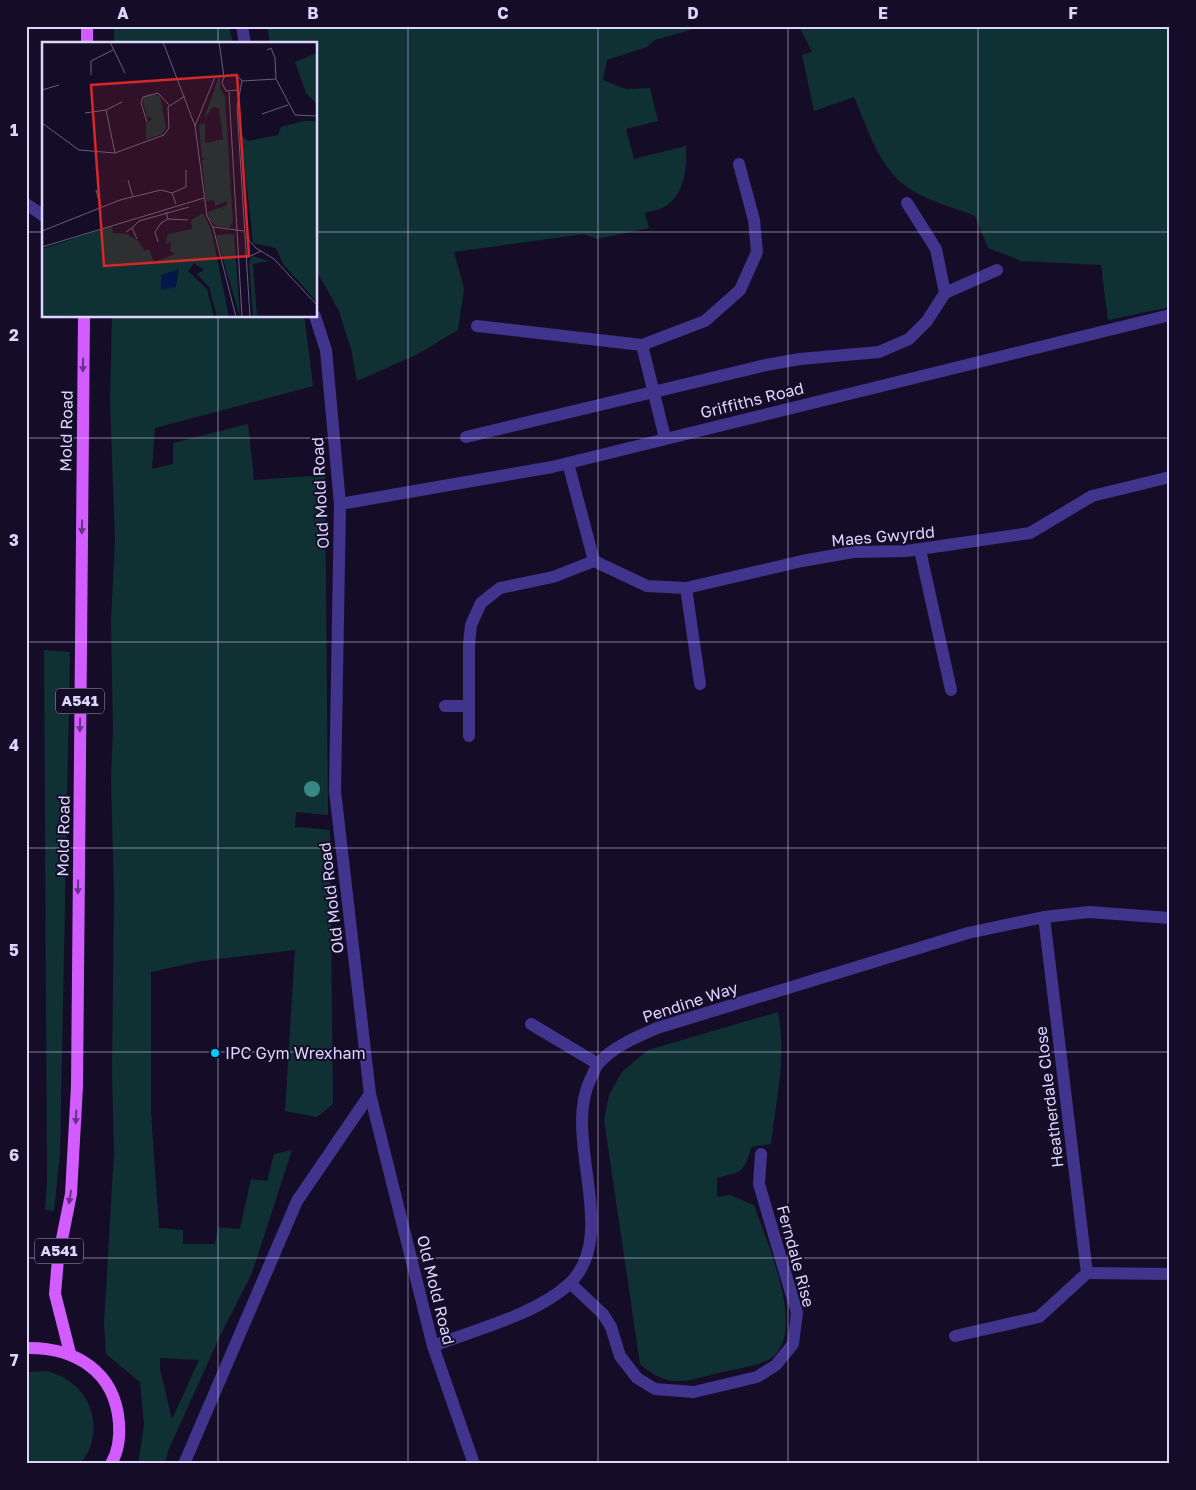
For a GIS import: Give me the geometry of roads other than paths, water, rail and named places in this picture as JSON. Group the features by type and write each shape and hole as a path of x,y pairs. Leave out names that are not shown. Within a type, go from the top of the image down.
{"main road":[{"path":"87,26 87,42"},
{"name":"Mold Road","path":"70,1353 55,1294 58,1259 71,1194 77,1086 84,318"},
{"path":"26,1348 48,1348 70,1353 92,1366 108,1386 118,1410 120,1435 111,1464"}],"street":[{"path":"242,26 245,42"},
{"path":"478,326 642,344 706,321 740,290 757,252 754,220 739,164"},
{"path":"908,203 936,249 946,293"},
{"path":"26,204 42,215"},
{"path":"466,437 766,365 879,352 909,339 927,321 946,293 997,270"},
{"name":"Griffiths Road","path":"340,504 568,463 1170,314"},
{"name":"Old Mold Road","path":"316,318 326,350 340,504 335,791 370,1094 433,1346 474,1464"},
{"path":"642,344 665,438"},
{"path":"469,736 470,625 481,603 500,588 553,577 594,561 568,463"},
{"name":"Maes Gwyrdd","path":"594,561 647,586 686,588 802,561 853,552 920,550 1030,533 1092,496 1170,478"},
{"path":"920,550 951,690"},
{"path":"686,588 700,684"},
{"path":"445,706 469,706"},
{"name":"Pendine Way","path":"433,1346 547,1302 582,1270 589,1252 591,1227 583,1141 584,1092 598,1064 625,1043 657,1028 968,933 1044,917 1089,912 1170,918"},
{"name":"Heatherdale Close","path":"1044,917 1087,1273"},
{"path":"531,1024 598,1064"},
{"path":"184,1464 297,1201 370,1094"},
{"name":"Ferndale Rise","path":"570,1283 603,1314 611,1327 620,1356 637,1378 654,1389 694,1392 757,1377 776,1365 793,1344 797,1313 759,1184 761,1154"},
{"path":"955,1336 1039,1317 1087,1273 1170,1274"}],"place":[{"name":"IPC Gym Wrexham","path":"215,1053"}]}
